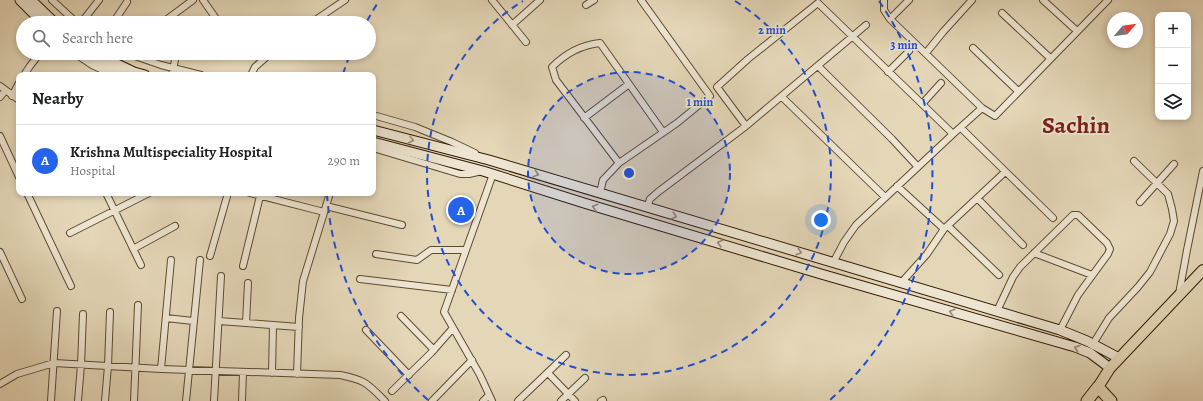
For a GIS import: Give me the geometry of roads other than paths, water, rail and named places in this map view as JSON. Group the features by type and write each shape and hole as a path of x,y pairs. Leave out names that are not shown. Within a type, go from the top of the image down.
{"highway":[{"path":"1089,400 1098,387 1111,401"}],"main road":[{"path":"20,0 36,16"},
{"path":"31,0 48,16"},
{"path":"93,60 120,72"},
{"path":"109,60 134,72"},
{"path":"376,131 492,161 1060,330 1093,344 1119,358"},
{"path":"376,143 489,173 826,276 1075,347 1090,353 1110,368"},
{"path":"439,160 442,148"},
{"path":"489,173 492,161"},
{"path":"626,216 630,202"},
{"path":"746,251 750,238"},
{"path":"826,276 832,262"},
{"path":"1098,387 1110,368 1203,270"}],"street":[{"path":"15,0 31,16"},
{"path":"52,0 67,16"},
{"path":"86,16 99,0"},
{"path":"171,16 193,0"},
{"path":"320,16 337,2 345,0"},
{"path":"492,0 526,42"},
{"path":"512,25 540,0"},
{"path":"586,5 594,0"},
{"path":"641,0 710,96"},
{"path":"884,0 884,10 890,19 982,108 995,116 1108,0"},
{"path":"890,19 909,0"},
{"path":"926,53 972,0"},
{"path":"1043,0 1077,31"},
{"path":"205,1 215,16"},
{"path":"117,16 127,2"},
{"path":"600,193 603,180 619,163 663,132 719,89 718,87 748,59 818,3 953,134"},
{"path":"1002,13 1050,58"},
{"path":"647,208 650,199 658,192 746,126 866,25"},
{"path":"619,163 556,80 552,67 562,57 588,44 600,43 663,132"},
{"path":"973,48 1018,91"},
{"path":"888,72 909,51"},
{"path":"26,72 35,60"},
{"path":"84,60 107,72"},
{"path":"148,60 189,72"},
{"path":"172,72 175,60"},
{"path":"253,72 264,60"},
{"path":"818,66 892,139 918,167"},
{"path":"922,104 942,83"},
{"path":"584,118 629,84"},
{"path":"0,97 2,88 16,98"},
{"path":"12,96 16,89"},
{"path":"719,89 746,126"},
{"path":"782,97 885,197"},
{"path":"832,262 856,225 982,108"},
{"path":"376,116 415,127 452,142 492,161"},
{"path":"961,128 1053,218"},
{"path":"0,136 16,171"},
{"path":"376,149 460,174 489,173 466,250 444,312 472,360 490,398 483,401"},
{"path":"1093,344 1109,318 1150,272 1170,234 1174,221 1168,194 1134,161"},
{"path":"1140,202 1174,164"},
{"path":"901,283 927,254 946,227 1006,172"},
{"path":"1179,296 1186,250 1203,172"},
{"path":"897,186 999,274"},
{"path":"28,196 71,286"},
{"path":"108,196 140,265"},
{"path":"70,233 143,196"},
{"path":"210,256 227,196"},
{"path":"243,266 260,196 402,225"},
{"path":"298,374 299,327 303,281 329,196"},
{"path":"977,198 1023,245"},
{"path":"997,311 1013,277 1020,267 1072,215 1078,215 1107,243 1110,249 1108,254 1078,295 1060,330"},
{"path":"133,249 175,226"},
{"path":"376,254 417,260 431,250 466,250"},
{"path":"0,252 22,299"},
{"path":"1034,253 1092,275"},
{"path":"161,369 171,260"},
{"path":"186,401 200,260"},
{"path":"214,401 220,321 221,276"},
{"path":"360,279 452,290"},
{"path":"246,323 248,283"},
{"path":"134,401 138,305"},
{"path":"51,401 57,311"},
{"path":"105,401 110,312"},
{"path":"78,401 82,365 83,314"},
{"path":"402,316 434,350"},
{"path":"166,318 194,321"},
{"path":"220,321 299,327"},
{"path":"272,373 273,325"},
{"path":"392,391 434,350 453,328"},
{"path":"366,330 409,375"},
{"path":"518,401 566,355"},
{"path":"432,401 472,360"},
{"path":"0,384 17,374 54,363 135,368 340,376 360,379 371,386 385,401"},
{"path":"242,401 243,372"},
{"path":"548,373 575,401"},
{"path":"561,401 585,378"}],"place":[{"name":"Krishna Multispeciality Hospital","path":"461,210"}],"district":[{"name":"Sachin","path":"1076,125"}]}
